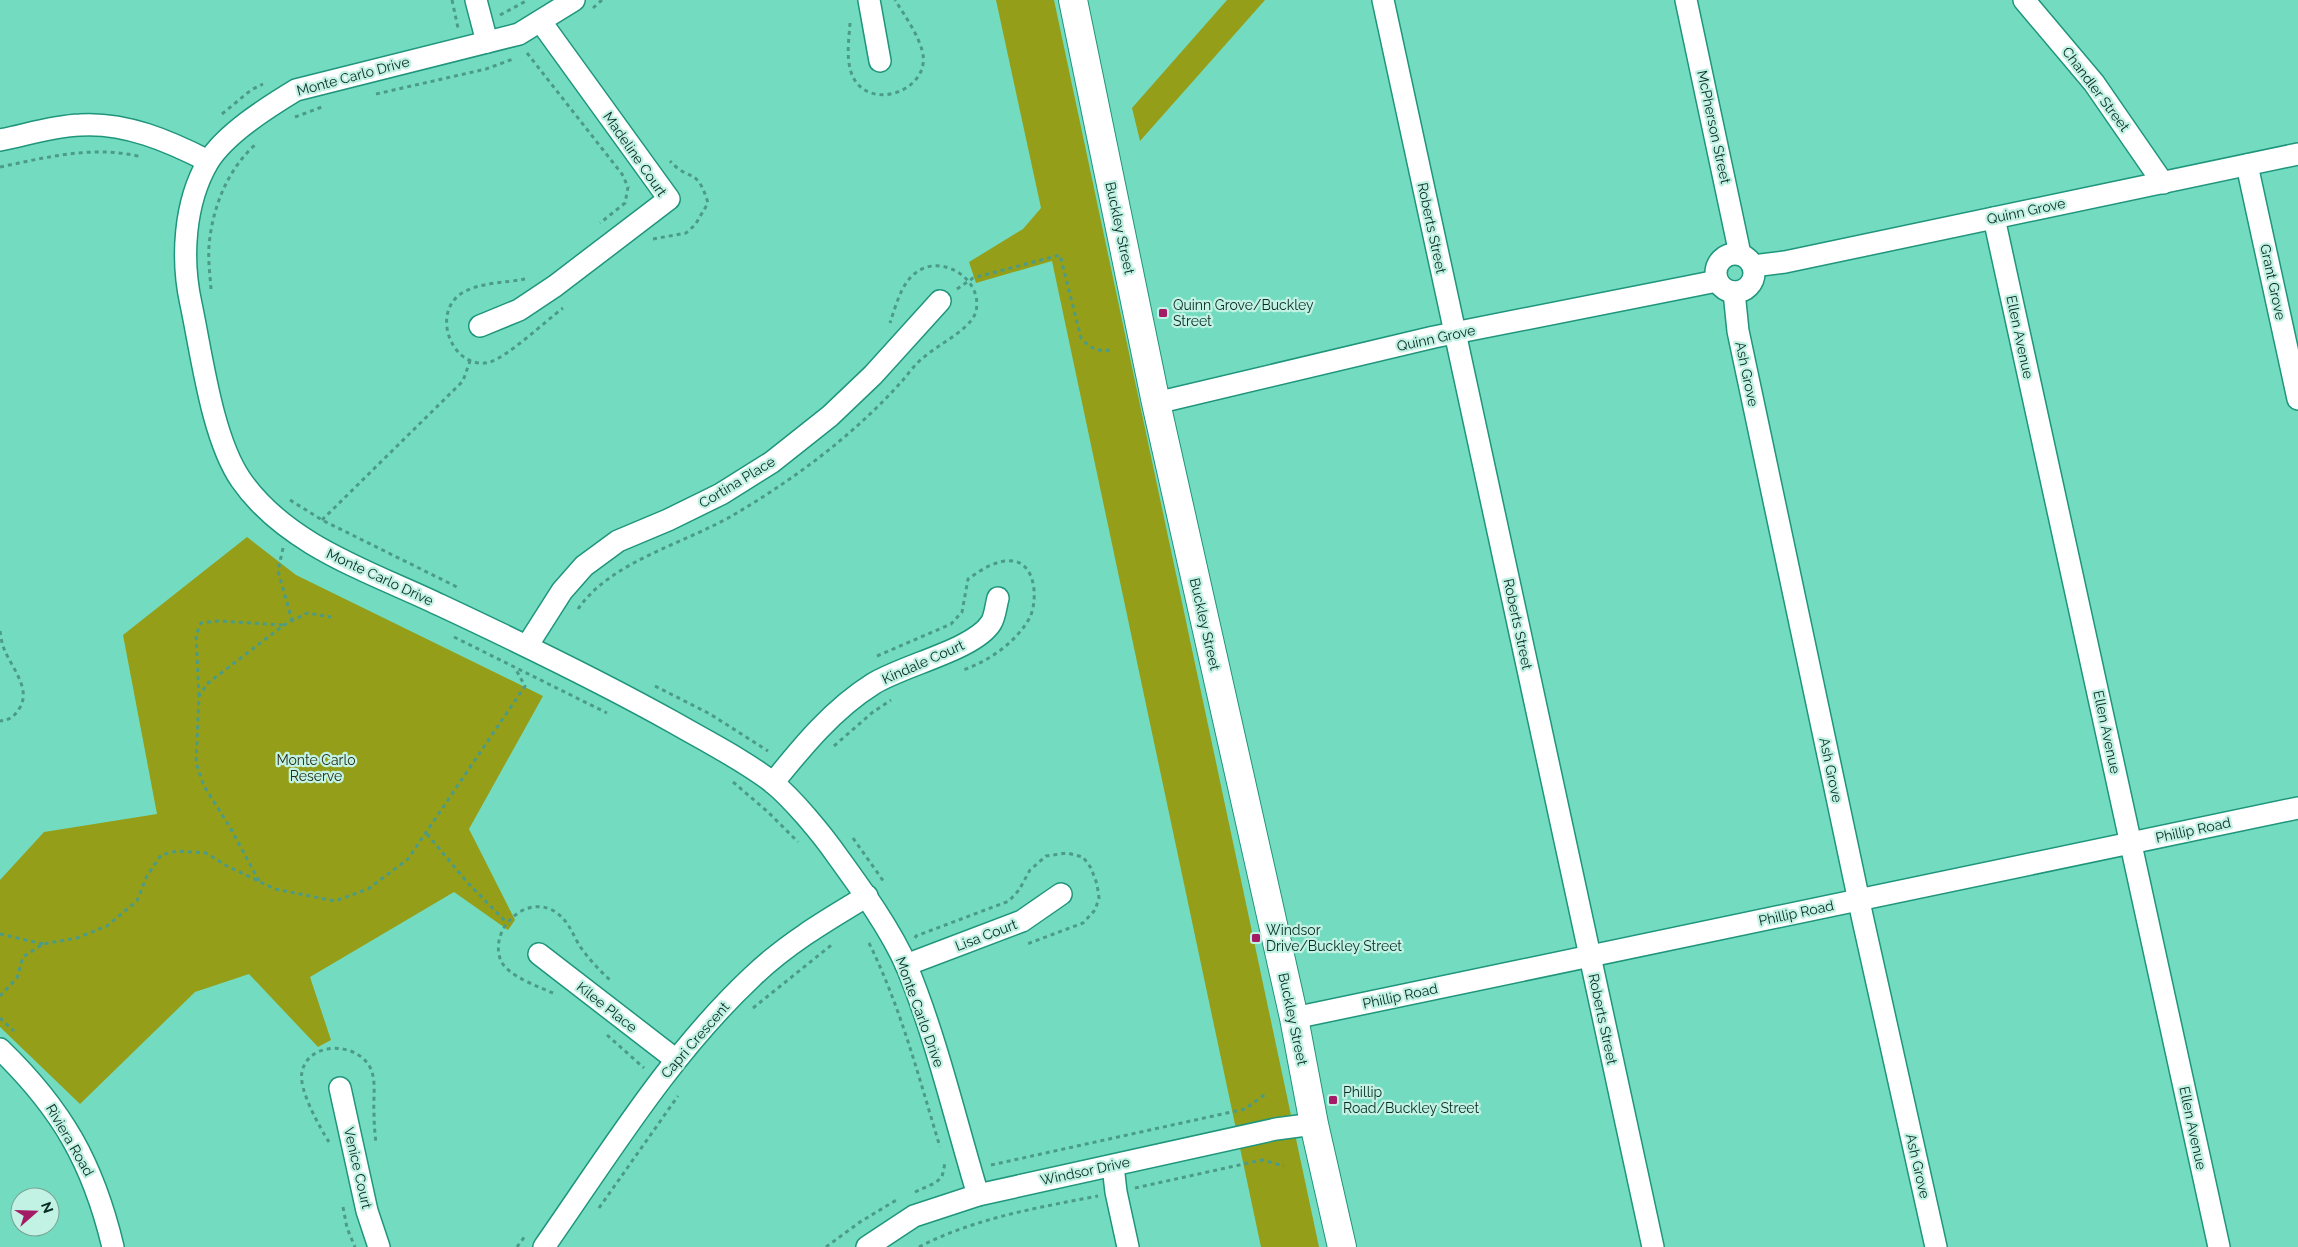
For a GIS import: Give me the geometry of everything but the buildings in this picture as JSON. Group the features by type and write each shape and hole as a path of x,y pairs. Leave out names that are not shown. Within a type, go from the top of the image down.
{"main road":[{"name":"Buckley Street","path":"1073,0 1156,403 1294,1018 1314,1124 1342,1247"}],"street":[{"path":"476,0 484,34"},
{"path":"869,0 880,61"},
{"name":"Roberts Street","path":"1383,0 1653,1247"},
{"name":"McPherson Street","path":"1686,0 1746,260"},
{"name":"Chandler Street","path":"2024,0 2094,83 2163,183"},
{"name":"Monte Carlo Drive","path":"581,6 541,22 519,34 484,34 296,90 266,108 232,135 208,161 191,203 186,243 188,290 215,416 226,454 242,480 270,514 306,542 527,646 641,704 718,748 773,783 824,837 914,962 932,1042 978,1194"},
{"name":"Madeline Court","path":"480,326 519,310 534,300 669,199 541,22"},
{"path":"0,140 79,124 116,125 147,135 208,161"},
{"name":"Quinn Grove","path":"1746,260 1785,262 2298,154"},
{"name":"Grant Grove","path":"2247,165 2298,399"},
{"name":"Ellen Avenue","path":"1994,218 2219,1247"},
{"path":"1728,255 1746,260 1754,277 1751,283 1746,289 1726,286 1716,269 1723,258 1728,255"},
{"name":"Quinn Grove","path":"1156,403 1455,333 1726,286"},
{"name":"Ash Grove","path":"1726,286 1738,331 1859,900 1936,1247"},
{"name":"Cortina Place","path":"527,646 562,591 584,566 618,541 668,520 721,494 772,462 830,416 873,375 940,301"},
{"name":"Kindale Court","path":"773,783 805,744 841,708 873,684 909,666 974,639 991,623 998,598"},
{"name":"Phillip Road","path":"1294,1018 2298,808"},
{"name":"Lisa Court","path":"914,962 1022,921 1061,894"},
{"name":"Capri Crescent","path":"544,1247 675,1059 752,976 803,935 867,896"},
{"name":"Kilee Place","path":"539,954 675,1059"},
{"name":"Riviera Road","path":"0,1049 47,1099 70,1134 95,1183 113,1247"},
{"name":"Venice Court","path":"340,1088 367,1211 379,1247"},
{"name":"Windsor Drive","path":"867,1247 914,1216 978,1194 1276,1130 1314,1124"},
{"path":"1113,1166 1116,1192 1128,1247"}],"path":[{"path":"452,0 459,28"},
{"path":"449,31 459,28 484,34 528,0"},
{"path":"581,6 602,0"},
{"path":"369,95 486,69 554,41"},
{"path":"527,53 622,174 628,187 625,203 596,226"},
{"path":"219,116 251,90 266,82"},
{"path":"288,121 330,104"},
{"path":"212,296 208,248 213,218 227,181 250,150 257,144"},
{"path":"0,166 75,152 110,151 149,160"},
{"path":"940,301 968,281 1060,255 1081,338 1089,347 1101,351 1110,350"},
{"path":"889,326 899,299 910,278 920,270 932,265 944,265 958,270 968,281"},
{"path":"322,520 463,381 470,361 451,343 445,318 451,305 460,294 482,286 525,279 532,274"},
{"path":"286,497 322,520 462,590"},
{"path":"292,620 278,570 284,544 293,532"},
{"path":"276,545 291,554"},
{"path":"199,696 208,683 292,620 307,613 331,617"},
{"path":"260,882 232,829 204,786 196,763 199,696 196,635 201,623 218,621 284,625"},
{"path":"0,631 4,648 19,676 24,692 23,704 16,714 8,720 0,721"},
{"path":"453,636 612,715"},
{"path":"515,667 527,646"},
{"path":"0,996 17,978 23,957 43,944 77,938 107,926 137,901 147,876 161,855 177,850 206,853 227,866 275,889 335,901 368,889 408,859 427,834 442,807 471,767 524,686 515,667"},
{"path":"653,685 710,714 788,765"},
{"path":"728,779 768,812 805,849"},
{"path":"427,834 467,882 506,922"},
{"path":"851,836 874,866 889,890"},
{"path":"916,936 1009,901 1019,890 1030,870 1046,856 1066,853 1083,858 1091,868 1097,884 1099,898 1095,910 1083,923 1024,945"},
{"path":"846,908 860,926 882,970 896,1007 946,1165 942,1177"},
{"path":"913,930 916,936 914,940 914,962"},
{"path":"0,934 43,944"},
{"path":"747,1015 836,942"},
{"path":"909,1194 935,1183 942,1177 1245,1109 1267,1093"},
{"path":"594,1215 678,1095"},
{"path":"990,1156 993,1165"},
{"path":"826,1247 860,1222 901,1198"}],"green space":[{"path":"996,0 1054,0 1319,1247 1261,1247 1052,261 976,283 969,262 1023,229 1041,208"},
{"path":"1227,0 1265,0 1140,141 1132,108"},
{"name":"Monte Carlo Reserve","path":"247,537 296,575 543,696 469,829 515,920 508,930 454,892 310,977 331,1040 318,1047 249,974 195,992 80,1104 0,1027 0,880 44,832 157,814 123,635"}],"place":[{"name":"Quinn Grove/Buckley Street","path":"1163,313"},
{"name":"Windsor Drive/Buckley Street","path":"1256,938"},
{"name":"Phillip Road/Buckley Street","path":"1333,1100"}]}
